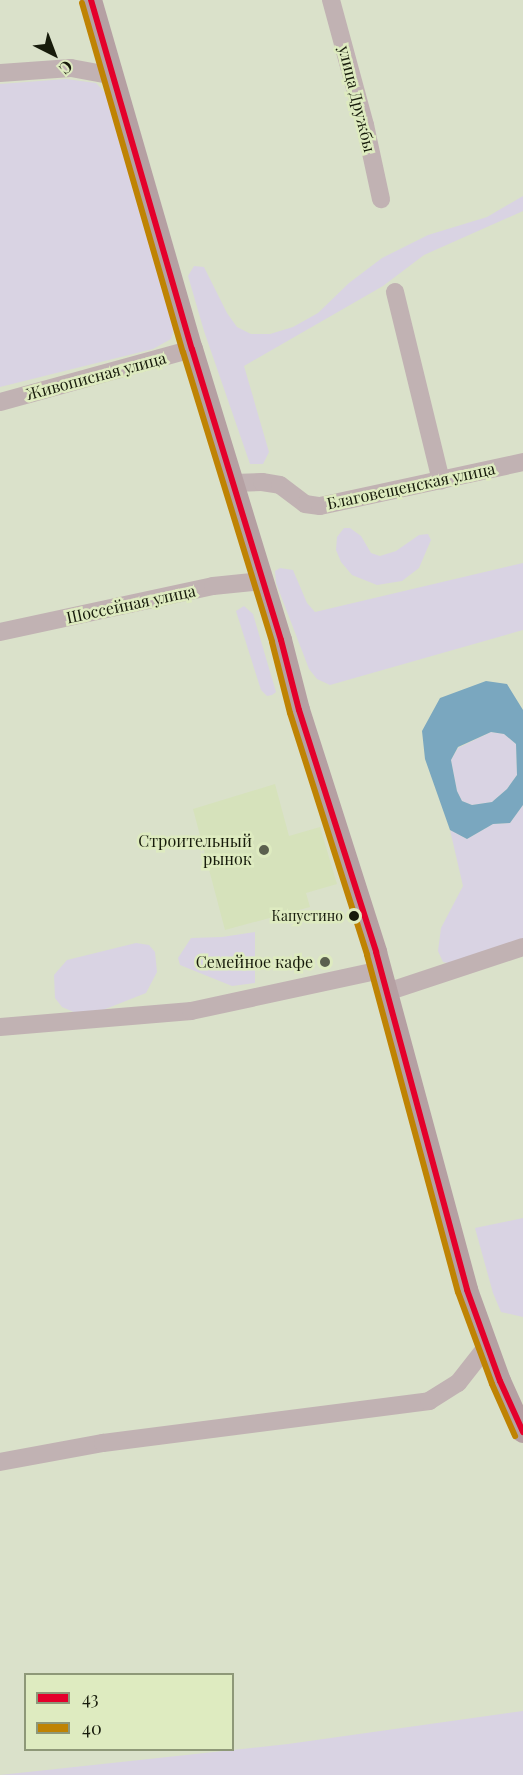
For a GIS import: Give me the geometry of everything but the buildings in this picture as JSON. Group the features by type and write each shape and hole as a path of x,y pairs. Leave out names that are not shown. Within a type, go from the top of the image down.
{"main road":[{"path":"91,0 319,778 387,992 467,1290 487,1346 523,1432"}],"street":[{"name":"улица Дружбы","path":"332,0 365,125 381,199"},
{"path":"0,73 71,68 114,76"},
{"path":"395,292 441,480"},
{"name":"Живописная улица","path":"0,402 192,349"},
{"name":"Благовещенская улица","path":"234,483 262,482 280,485 305,504 320,506 523,462"},
{"name":"Шоссейная улица","path":"0,632 213,586 262,581"},
{"path":"387,992 523,947"},
{"path":"0,1027 191,1011 380,970"},
{"path":"0,1462 103,1443 429,1401 458,1383 487,1346"}],"shaded area":[{"path":"66,79 96,83 111,99 176,322 171,339 153,349 0,387 0,84"},
{"path":"523,196 523,211 424,255 383,286 244,366 269,452 263,464 250,464 204,331 188,276 194,266 204,267 227,313 237,327 251,334 270,334 293,327 318,313 349,283 382,258 428,235 487,217"},
{"path":"344,528 350,528 361,536 371,553 380,556 396,551 419,535 428,534 431,540 419,568 402,581 377,585 352,575 341,562 336,550 337,537"},
{"path":"523,563 523,630 330,685 317,679 309,669 276,583 275,571 280,568 293,570 307,603 315,612"},
{"path":"244,606 253,614 276,692 272,695 267,696 261,690 236,611"},
{"path":"491,732 504,734 516,744 517,775 507,789 492,802 472,805 462,801 457,791 451,760 458,748"},
{"name":"Строительный рынок","path":"275,784 289,836 320,827 337,884 306,893 310,907 225,930 193,809"},
{"path":"523,805 523,939 452,964 443,962 438,951 441,928 463,886 450,830 467,839 493,824 510,823"},
{"path":"255,932 255,983 232,986 180,965 178,958 191,938 222,937"},
{"path":"136,943 149,945 155,952 157,972 146,993 103,1010 76,1013 62,1007 55,998 54,975 67,960"},
{"path":"523,1218 523,1317 501,1312 493,1293 475,1228"},
{"path":"523,1711 523,1775 0,1775 234,1751"}],"water":[{"path":"486,681 507,684 523,710 523,805 510,823 493,824 467,839 450,830 425,759 422,731 440,698","holes":["491,732 504,734 516,744 517,775 507,789 492,802 472,805 462,801 457,791 451,760 458,747"]}],"transit line":[{"name":"43","path":"91,0 192,349 281,640 299,710 376,952 467,1290 500,1381 523,1432"},
{"name":"40","path":"82,3 183,352 272,642 290,713 367,955 458,1292 492,1384 515,1436"}],"place":[{"name":"Строительный рынок","path":"264,850"},
{"name":"Капустино","path":"354,916"},
{"name":"Семейное кафе","path":"325,962"}]}
